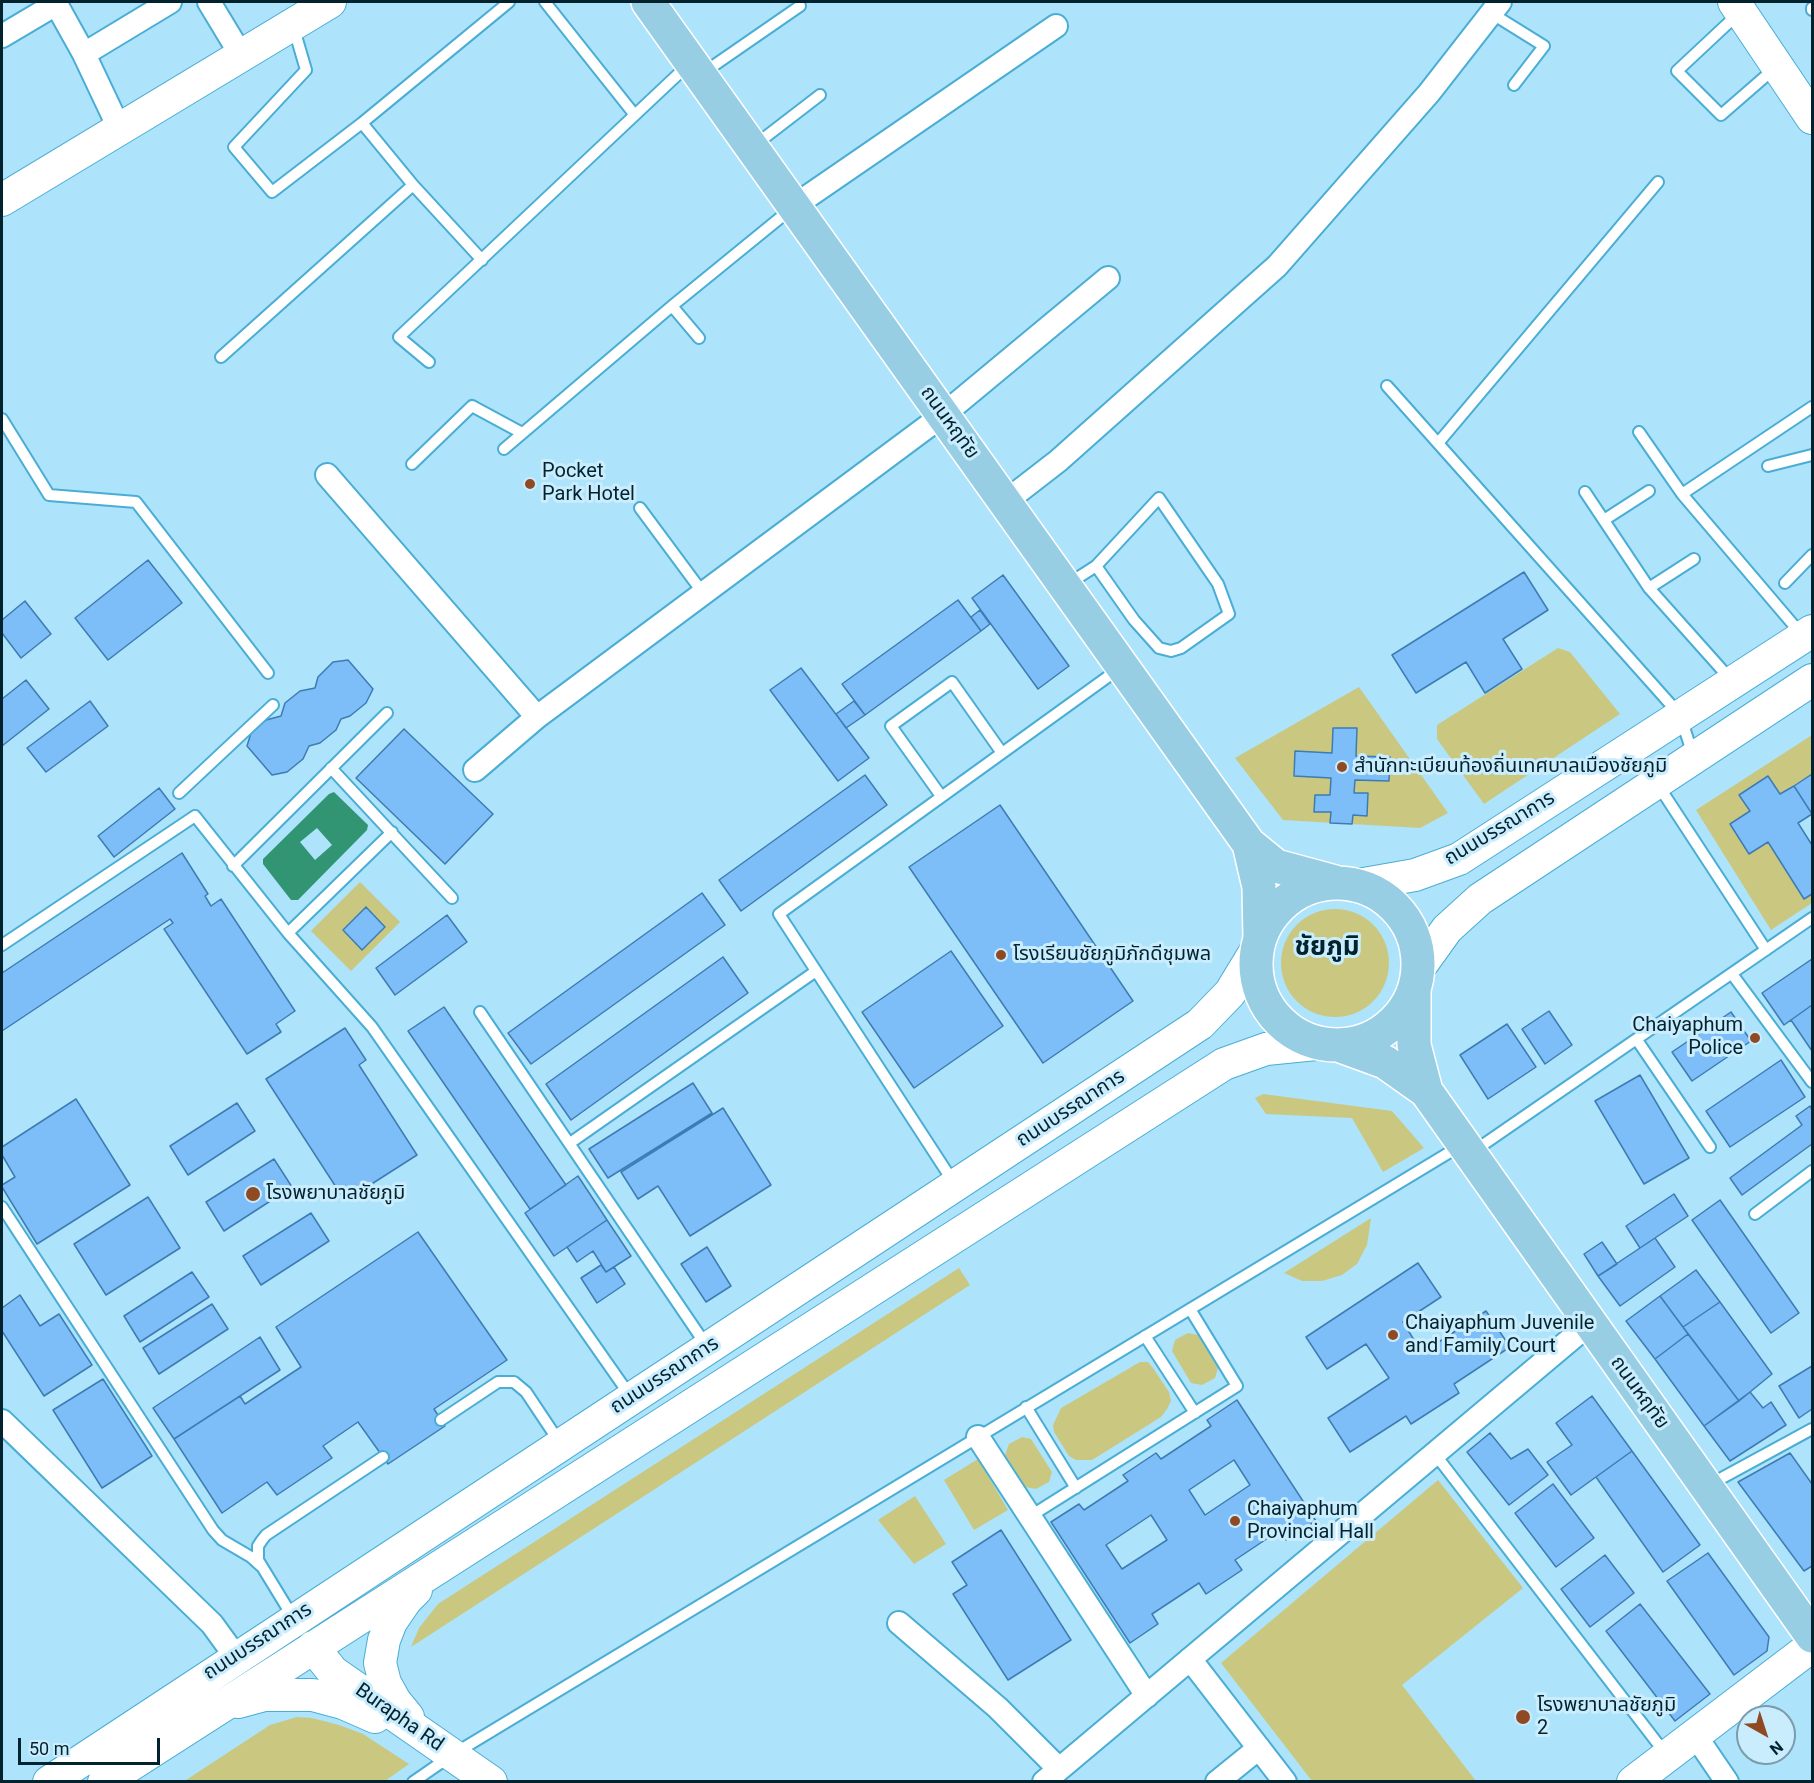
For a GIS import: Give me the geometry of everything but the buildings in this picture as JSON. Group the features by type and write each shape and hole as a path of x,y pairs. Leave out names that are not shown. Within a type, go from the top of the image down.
{"main road":[{"name":"ถนนหฤทัย","path":"648,2 1249,844 1276,866 1346,884"},
{"name":"ถนนหฤทัย","path":"1249,844 1259,887 1259,943"},
{"path":"1346,884 1379,894 1396,907 1409,924 1417,945 1417,980 1403,1013 1386,1030 1365,1041 1328,1045 1292,1032 1272,1014 1259,991 1255,964 1259,943 1272,915 1291,897 1312,886 1346,884"},
{"name":"ถนนหฤทัย","path":"1417,980 1414,1045 1426,1091 1812,1636"},
{"name":"ถนนหฤทัย","path":"1328,1045 1385,1062 1426,1091"}],"street":[{"path":"84,54 170,2"},
{"path":"209,2 241,55"},
{"path":"2,200 330,2"},
{"path":"2,36 55,3 84,54 119,128"},
{"path":"1738,6 1812,118"},
{"path":"1005,502 1067,453 1277,266 1429,93 1496,7"},
{"path":"794,206 1056,26"},
{"path":"474,770 537,717 943,415 1108,278"},
{"path":"327,475 537,717"},
{"name":"ถนนบรรณาการ","path":"1346,884 1415,875 1459,859 1808,634"},
{"path":"1417,980 1447,929 1480,899 1812,680"},
{"name":"ถนนบรรณาการ","path":"49,1782 1200,1024 1230,993 1259,943"},
{"name":"ถนนบรรณาการ","path":"104,1782 1224,1064 1266,1049 1328,1045"},
{"path":"1031,1135 1055,1173"},
{"path":"785,1297 808,1331"},
{"path":"899,1623 998,1708 1051,1775 1589,1324"},
{"path":"2,1421 212,1624 236,1657"},
{"path":"978,1437 1147,1695"},
{"path":"481,1497 501,1527"},
{"path":"426,1738 395,1701 385,1683 380,1663 384,1640 391,1622 406,1600 446,1563"},
{"path":"294,1619 313,1647"},
{"path":"1633,1782 1812,1646"},
{"name":"Burapha Rd","path":"313,1647 333,1672 491,1782"},
{"path":"1190,1659 1285,1782"},
{"path":"221,1707 264,1695 313,1695 344,1703 426,1738"},
{"path":"1695,1735 1727,1782"},
{"path":"1217,1782 1259,1748"}],"lane":[{"path":"292,24 306,70 234,147 272,192 362,123 509,2"},
{"path":"545,2 634,114"},
{"path":"429,362 399,337 634,114 696,68 800,6"},
{"path":"1738,6 1677,71 1721,115 1778,65"},
{"path":"1496,7 1544,46 1514,85"},
{"path":"752,147 820,96"},
{"path":"362,123 482,260"},
{"path":"1439,442 1658,182"},
{"path":"221,357 414,185"},
{"path":"504,449 794,206"},
{"path":"672,306 699,338"},
{"path":"1387,386 1680,715 1694,758"},
{"path":"412,464 472,406 522,433"},
{"path":"1682,494 1812,407"},
{"path":"2,419 50,495 136,502 268,673"},
{"path":"1640,432 1682,494 1808,634"},
{"path":"1768,466 1812,454"},
{"path":"1604,520 1649,491"},
{"path":"1585,492 1649,588 1733,682"},
{"path":"1065,586 1096,566 1159,498 1218,584 1229,614 1181,648 1171,651 1159,648 1134,620 1096,566"},
{"path":"640,508 703,593"},
{"path":"1785,583 1812,555"},
{"path":"1649,588 1694,559"},
{"path":"955,1185 779,914 1123,666"},
{"path":"941,796 891,726 952,681 1002,753"},
{"path":"179,793 273,705"},
{"path":"233,866 387,713"},
{"path":"331,768 452,898"},
{"path":"1657,783 1766,951"},
{"path":"2,945 195,816 288,933 372,1028 632,1398"},
{"path":"288,933 392,832"},
{"path":"413,1782 452,1755 1145,1335 1466,1149 1637,1040 1812,918"},
{"path":"570,1143 816,971"},
{"path":"1732,974 1812,1082"},
{"path":"480,1012 708,1348"},
{"path":"1637,1040 1710,1147"},
{"path":"1755,1214 1812,1171"},
{"path":"2,1207 213,1530 222,1540 251,1557 261,1566"},
{"path":"1029,1517 1237,1386 1190,1309"},
{"path":"1145,1335 1195,1413"},
{"path":"441,1419 498,1382 514,1382 526,1392 561,1444"},
{"path":"1026,1407 1076,1488"},
{"path":"1706,1487 1812,1429"},
{"path":"1435,1454 1668,1755"},
{"path":"294,1619 261,1566 257,1553 258,1546 266,1535 383,1458"}],"shaded area":[{"path":"1558,648 1570,652 1620,714 1484,804 1437,739 1437,725"},
{"path":"1359,687 1448,813 1420,828 1283,820 1235,758"},
{"path":"1812,735 1812,774 1780,794 1768,776 1739,794 1750,811 1730,824 1749,854 1768,842 1804,898 1812,894 1812,903 1771,930 1696,810"},
{"path":"334,792 368,825 367,830 298,900 291,900 263,864 263,859 329,794","holes":["317,828 332,845 315,860 300,842"]},
{"path":"360,882 400,922 351,971 311,931"},
{"path":"1335,909 1356,913 1373,925 1385,942 1389,963 1385,984 1373,1001 1356,1013 1335,1017 1314,1013 1297,1001 1285,984 1281,963 1285,942 1297,925 1314,913"},
{"path":"1263,1094 1392,1111 1424,1148 1383,1172 1352,1118 1266,1114 1255,1098"},
{"path":"1371,1218 1367,1245 1357,1264 1342,1275 1322,1281 1302,1281 1284,1273"},
{"path":"959,1268 970,1285 411,1647 419,1628 438,1604"},
{"path":"1188,1333 1198,1335 1218,1368 1215,1378 1202,1385 1191,1383 1172,1351 1175,1340"},
{"path":"1140,1362 1148,1362 1169,1392 1171,1401 1161,1417 1092,1460 1076,1460 1069,1456 1054,1432 1053,1425 1061,1408"},
{"path":"1022,1437 1031,1439 1052,1472 1049,1482 1036,1489 1025,1487 1005,1455 1009,1444"},
{"path":"978,1459 1008,1510 974,1530 944,1480"},
{"path":"1438,1480 1523,1588 1402,1685 1476,1781 1312,1781 1221,1663"},
{"path":"915,1496 946,1544 914,1564 878,1520"},
{"path":"297,1717 312,1718 363,1734 409,1764 385,1781 183,1782 270,1725"}],"place":[{"name":"Pocket Park Hotel","path":"530,484"},
{"name":"สำนักทะเบียนท้องถิ่นเทศบาลเมืองชัยภูมิ","path":"1342,767"},
{"name":"โรงเรียนชัยภูมิภักดีชุมพล","path":"1001,955"},
{"name":"Chaiyaphum Police","path":"1755,1038"},
{"name":"โรงพยาบาลชัยภูมิ","path":"253,1194"},
{"name":"Chaiyaphum Juvenile and Family Court","path":"1393,1335"},
{"name":"Chaiyaphum Provincial Hall","path":"1235,1521"},
{"name":"โรงพยาบาลชัยภูมิ 2","path":"1523,1717"}],"district":[{"name":"ชัยภูมิ","path":"1327,948"}]}
